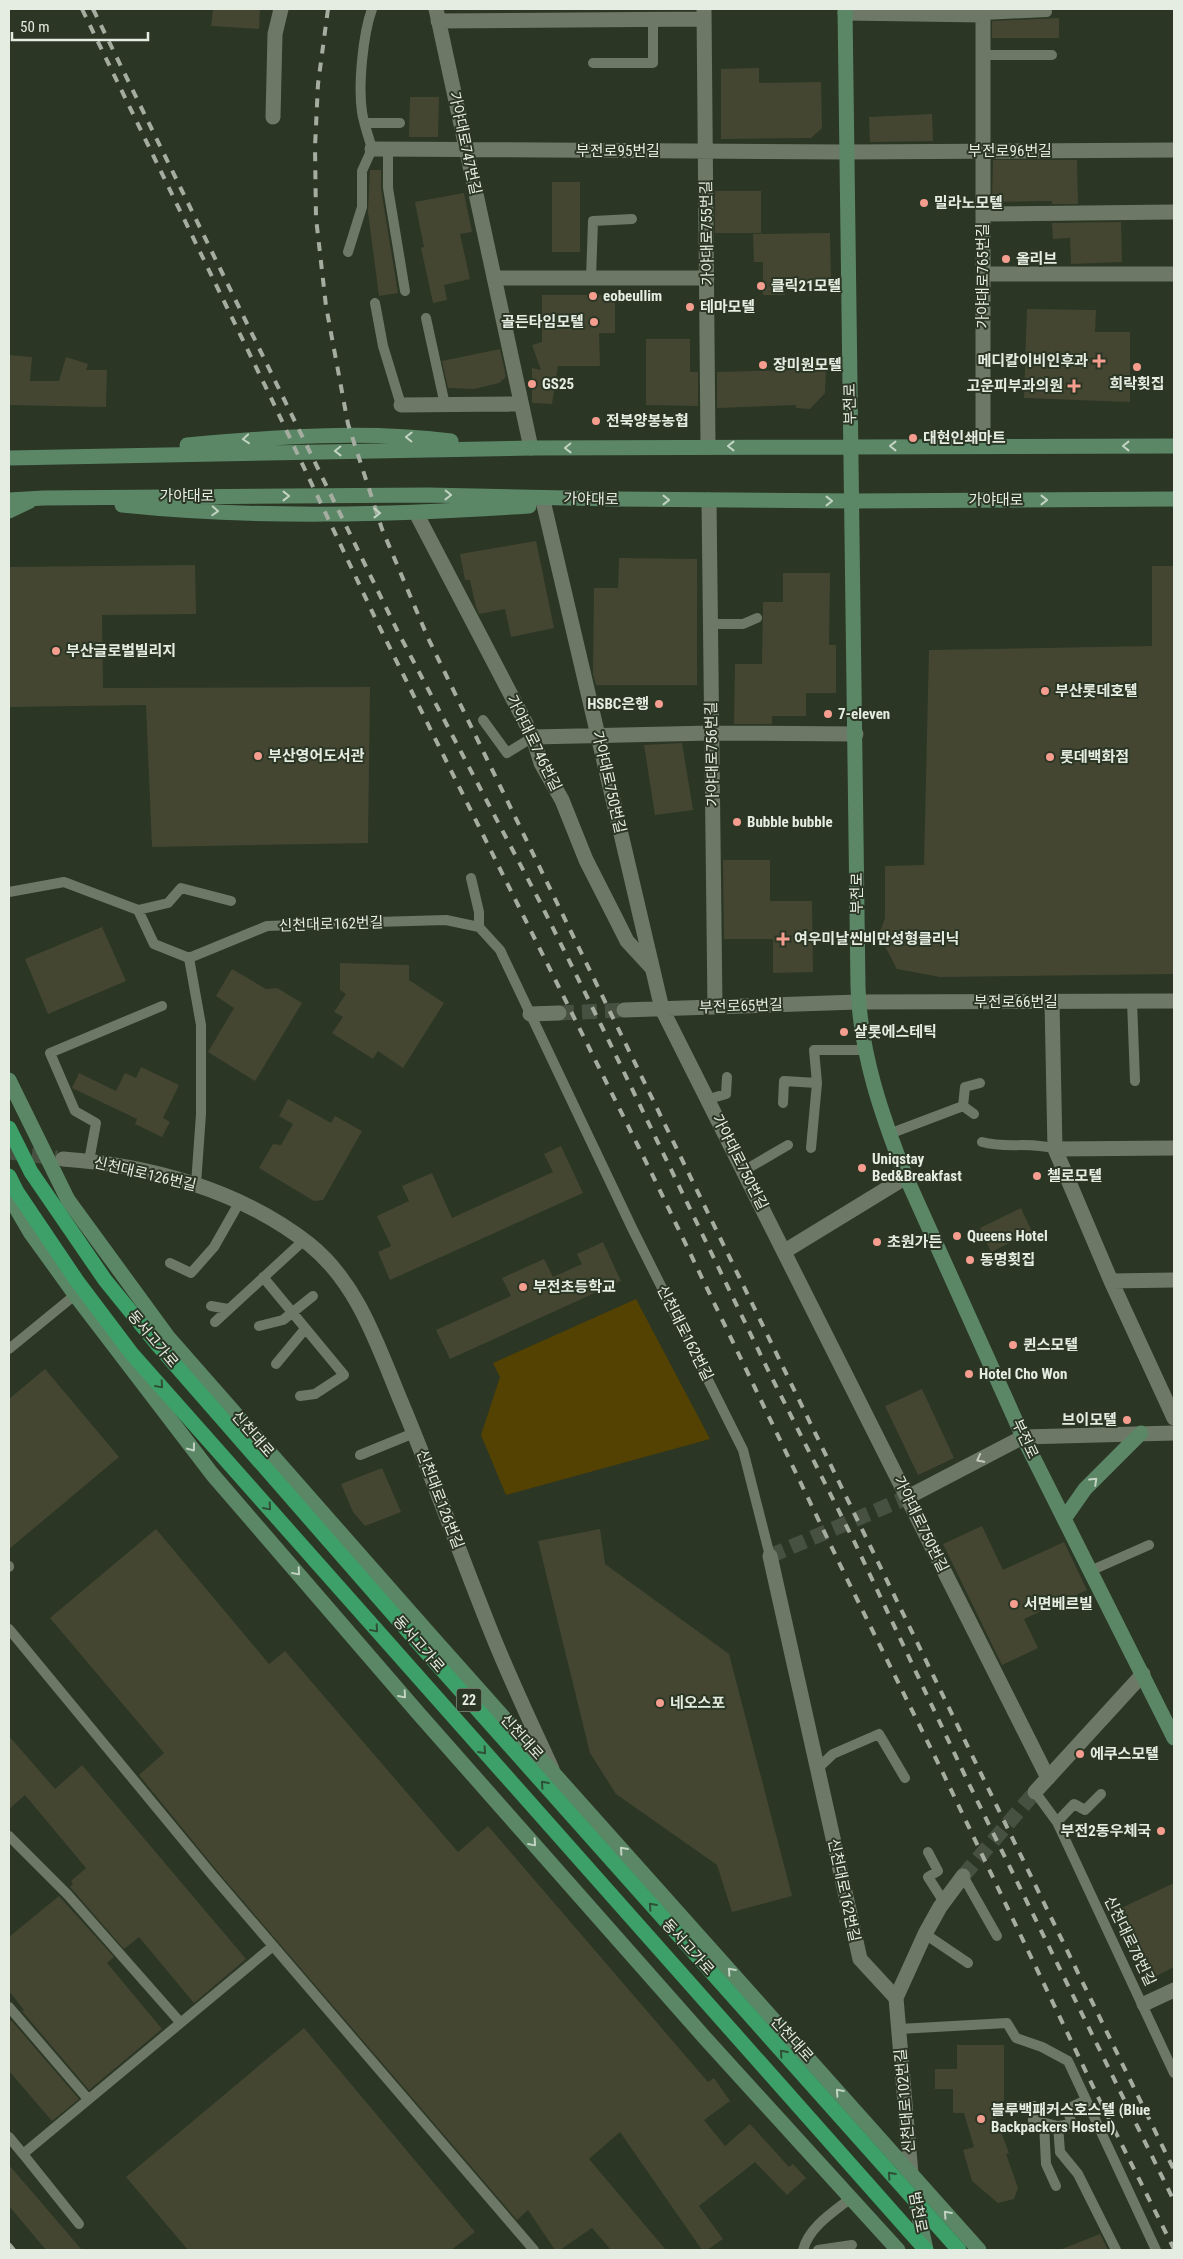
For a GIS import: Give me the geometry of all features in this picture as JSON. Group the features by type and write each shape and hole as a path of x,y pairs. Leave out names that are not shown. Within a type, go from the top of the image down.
{"highway":[{"name":"동서고가로","path":"9,1128 31,1172 105,1280 157,1344 428,1654 958,2250"},
{"name":"동서고가로","path":"9,1176 17,1192 77,1281 132,1354 926,2250"}],"main road":[{"name":"부전로","path":"845,11 853,501 858,1002 865,1050 889,1134 906,1177 1023,1436 1174,1738"},
{"path":"9,458 54,457 256,439 329,435 415,436 509,448 1174,446"},
{"path":"9,447 54,457"},
{"name":"가야대로","path":"9,500 44,498 428,495 853,501 1174,499"},
{"path":"9,511 29,501 44,498 154,508 252,513 416,513 618,499"},
{"name":"신천대로","path":"9,1080 68,1200 168,1337 979,2250"},
{"path":"9,1196 30,1232 76,1295 212,1474 419,1714 686,2016 898,2250"},
{"path":"1064,1519 1085,1489 1141,1434"},
{"name":"범천로","path":"911,2174 926,2250"}],"street":[{"path":"273,117 276,34 281,9"},
{"name":"부전로","path":"845,11 983,15"},
{"name":"가야대로755번길","path":"437,15 615,14 653,19 704,14 708,446"},
{"name":"가야대로747번길","path":"437,15 531,448"},
{"name":"가야대로765번길","path":"983,15 983,446"},
{"name":"부전로95번길","path":"372,150 847,152"},
{"name":"부전로96번길","path":"847,152 1174,150"},
{"path":"983,214 1174,212"},
{"path":"983,274 1174,274"},
{"path":"494,278 707,278"},
{"path":"402,406 521,404"},
{"name":"가야대로756번길","path":"709,500 715,1007"},
{"name":"가야대로750번길","path":"544,505 662,1009 745,1170 1048,1778"},
{"name":"가야대로746번길","path":"416,513 533,737 541,763 562,800 586,860 627,941 653,970"},
{"path":"533,737 856,734"},
{"name":"부전로66번길","path":"858,1002 1174,1001"},
{"name":"부전로65번길","path":"624,1010 858,1002"},
{"path":"1052,1002 1055,1149 1110,1281 1174,1418"},
{"path":"530,1014 559,1013"},
{"path":"1055,1149 1174,1148"},
{"name":"신천대로126번길","path":"63,1159 89,1161 146,1171 196,1184 260,1211 303,1241 343,1280 365,1314 439,1492 490,1630 553,1772"},
{"path":"785,1251 906,1177"},
{"path":"1110,1281 1174,1280"},
{"path":"908,1497 1023,1436 1174,1433"},
{"name":"신천대로162번길","path":"770,1556 860,1959 896,1998"},
{"path":"1035,1792 1143,1674"},
{"name":"신천대로102번길","path":"911,2174 896,1998 925,1934 944,1902 963,1876"},
{"path":"1144,2004 1174,1990"}],"lane":[{"path":"348,252 362,207 362,171 372,150 362,112 362,71 368,20 372,9"},
{"path":"983,15 1047,12"},
{"path":"593,63 653,63 653,19"},
{"path":"983,55 1052,55"},
{"path":"365,123 400,123"},
{"path":"388,150 388,188 405,291"},
{"path":"590,278 593,221 632,219"},
{"path":"375,303 383,346 402,406"},
{"path":"426,318 445,405"},
{"path":"710,624 743,624 757,618"},
{"path":"483,720 507,753 533,737"},
{"path":"470,878 479,912 478,927"},
{"path":"9,892 64,882 138,910 168,903 182,888 231,901"},
{"path":"138,910 154,944 190,958 201,1025 201,1114 196,1184"},
{"name":"신천대로162번길","path":"190,958 267,926 446,920 478,927 500,950 633,1230 743,1450 770,1556"},
{"path":"1132,1001 1135,1081"},
{"path":"89,1161 96,1122 76,1111 50,1053 162,1006"},
{"path":"811,1148 817,1083 814,1050 865,1050"},
{"path":"709,1099 726,1094 727,1077"},
{"path":"783,1103 784,1081 817,1083"},
{"path":"963,1106 965,1087 980,1083"},
{"path":"889,1134 963,1106"},
{"path":"963,1106 974,1114"},
{"path":"982,1142 993,1145 1038,1144 1055,1149"},
{"path":"745,1170 788,1145"},
{"path":"170,1263 191,1273 214,1247 239,1203"},
{"path":"215,1322 303,1241"},
{"path":"263,1277 344,1375 315,1394 300,1396"},
{"path":"9,1349 76,1295"},
{"path":"259,1326 284,1320 313,1296"},
{"path":"211,1306 228,1309"},
{"path":"276,1364 305,1329"},
{"path":"360,1455 414,1433"},
{"path":"1090,1571 1149,1545"},
{"path":"9,1629 272,1946 534,2250"},
{"path":"818,1768 833,1754 879,1734 905,1778"},
{"name":"신천대로78번길","path":"1035,1792 1057,1822 1144,2004 1174,2073"},
{"path":"1057,1822 1074,1804 1085,1810 1101,1794"},
{"path":"9,1836 68,1895 180,2022"},
{"path":"928,1852 938,1871 928,1878 944,1902"},
{"name":"신천대로102번길","path":"963,1876 997,1936"},
{"path":"925,1934 968,1963"},
{"path":"23,2154 272,1946"},
{"path":"9,2007 88,2100"},
{"name":"신천대로102번길","path":"899,2029 1007,2023 1016,2038 1042,2047 1068,2061 1086,2100"},
{"path":"1019,2106 1034,2106 1034,2120 1058,2126 1072,2124 1067,2109 1086,2100 1156,2250"},
{"path":"1044,2123 1046,2164 1056,2186"},
{"path":"1058,2126 1060,2152 1078,2174 1116,2250"},
{"path":"9,2137 80,2224"},
{"path":"802,2250 806,2238 826,2218 851,2198"},
{"path":"818,2250 852,2245"}],"shaded area":[{"path":"636,1299 710,1439 506,1495 481,1435 500,1377 493,1363"}],"building":[{"path":"213,9 260,9 259,29 211,26"},
{"path":"1059,18 1059,38 992,38 992,21"},
{"path":"759,68 759,83 821,82 822,128 811,138 721,139 721,69"},
{"path":"410,97 439,97 438,137 409,137"},
{"path":"932,114 933,141 870,142 869,117"},
{"path":"993,160 1077,160 1078,204 1052,204 1052,201 992,202"},
{"path":"370,170 381,170 381,189 398,293 379,296 368,212"},
{"path":"552,182 580,182 580,252 552,252"},
{"path":"715,191 761,191 761,233 715,233"},
{"path":"464,193 472,232 460,234 470,279 444,285 447,300 433,303 421,248 424,247 415,202"},
{"path":"1121,222 1122,262 1071,264 1070,238 1053,239 1052,223"},
{"path":"830,233 831,281 784,282 785,295 763,295 763,262 754,262 753,234"},
{"path":"542,295 615,295 615,333 599,333 600,366 558,366 552,404 532,403 532,368 541,370 532,345 542,342"},
{"path":"1027,309 1096,310 1095,332 1130,332 1130,402 1024,398"},
{"path":"646,339 690,339 690,372 698,372 698,406 646,405"},
{"path":"500,349 506,377 499,383 474,389 448,388 442,361"},
{"path":"9,355 32,357 30,381 59,381 66,357 88,364 86,370 107,370 106,407 9,405"},
{"path":"796,368 826,368 825,393 810,409 796,408 796,405 717,408 717,372 796,370"},
{"path":"536,541 554,628 511,637 505,609 479,614 470,580 465,580 460,554"},
{"path":"619,558 697,559 697,685 596,685 593,674 594,588 618,588"},
{"name":"부산영어도서관","path":"195,565 196,614 102,615 103,688 370,687 368,843 152,847 146,705 9,707 9,567"},
{"name":"롯데백화점","path":"1152,566 1174,566 1174,974 940,977 897,969 879,935 885,918 885,866 924,865 929,650 1152,646"},
{"path":"783,573 830,573 829,645 836,645 836,693 806,693 806,716 772,716 772,724 734,724 735,664 762,664 763,602 783,602"},
{"path":"682,743 693,810 655,815 644,745"},
{"path":"723,860 770,860 770,901 812,901 813,972 773,973 773,939 724,939"},
{"path":"102,927 126,981 48,1014 25,959"},
{"path":"340,963 409,965 409,980 444,1003 403,1068 378,1051 373,1059 332,1033 343,1017 334,1012 346,994 340,990"},
{"path":"232,969 266,989 277,988 302,1003 255,1081 208,1052 234,1008 216,996"},
{"path":"141,1067 179,1085 163,1118 170,1122 162,1137 135,1124 137,1119 72,1088 79,1073 116,1091 125,1073 136,1078"},
{"path":"288,1099 331,1123 335,1116 362,1131 323,1200 314,1201 259,1168 273,1144 281,1145 293,1124 279,1116"},
{"path":"561,1146 583,1193 390,1280 378,1252 391,1246 377,1216 409,1201 402,1186 432,1173 452,1218 553,1172 544,1154"},
{"path":"1021,1208 1032,1232 991,1252 980,1228"},
{"path":"603,1242 621,1281 450,1359 436,1330 511,1296 502,1278 544,1259 553,1277 582,1264 577,1254"},
{"path":"45,1369 119,1457 9,1549 9,1399"},
{"path":"922,1389 954,1458 918,1475 885,1406"},
{"path":"382,1468 401,1512 365,1526 353,1512 341,1484"},
{"name":"서면베르빌","path":"982,1526 1003,1570 1064,1542 1087,1590 1024,1619 1038,1648 1002,1665 943,1544"},
{"path":"156,1529 269,1664 285,1651 458,1852 488,1826 708,2082 714,2078 730,2101 704,2120 725,2146 750,2124 789,2167 793,2164 806,2178 787,2195 755,2162 699,2206 723,2239 707,2250 702,2250 620,2132 589,2159 666,2250 611,2250 592,2228 560,2250 555,2250 528,2210 517,2220 218,1872 139,1775 164,1753 50,1618"},
{"name":"네오스포","path":"600,1529 605,1564 729,1654 792,1896 732,1912 717,1865 616,1794 590,1753 538,1541"},
{"path":"9,1736 55,1789 82,1765 246,1959 194,2003 139,1937 124,1949 70,1887 73,1884 71,1881 86,1868 25,1795 9,1809"},
{"path":"1174,1883 1174,1967 1148,1980 1113,1912"},
{"path":"59,1896 114,1957 107,1963 162,2029 89,2090 22,2011 24,2010 9,1991 9,1937"},
{"path":"11,2020 79,2099 52,2121 9,2071 9,2023"},
{"path":"304,2028 475,2232 451,2250 188,2250 126,2177"},
{"path":"957,2045 1004,2045 1004,2113 994,2113 1009,2153 1006,2154 1018,2188 1014,2199 998,2203 972,2181 963,2150 974,2147 964,2113 953,2113 953,2089 935,2089 935,2069 957,2069"},
{"path":"9,2165 82,2250 46,2250 9,2206"},
{"path":"1100,2234 1108,2250 1062,2250 1062,2249"}],"tunnel":[{"path":"559,1013 624,1010"},
{"path":"9,1152 57,1158"},
{"path":"770,1556 908,1497"},
{"path":"963,1876 1035,1792"}],"railway":[{"path":"82,9 272,400 378,624 651,1172 1099,2099 1174,2249"},
{"path":"93,9 398,632 541,904 605,1033 767,1368 854,1541 968,1782 1174,2201"},
{"path":"328,9 318,84 315,147 316,218 326,306 348,424 382,529 428,638 1174,2170"},
{"path":"9,2244 14,2250"}],"place":[{"name":"밀라노모텔","path":"924,203"},
{"name":"올리브","path":"1006,259"},
{"name":"클릭21모텔","path":"761,286"},
{"name":"eobeullim","path":"593,296"},
{"name":"테마모텔","path":"690,307"},
{"name":"골든타임모텔","path":"594,322"},
{"name":"메디칼이비인후과","path":"1099,361"},
{"name":"장미원모텔","path":"763,365"},
{"name":"희락횟집","path":"1137,367"},
{"name":"GS25","path":"532,384"},
{"name":"고운피부과의원","path":"1074,386"},
{"name":"전북양봉농협","path":"596,421"},
{"name":"대현인쇄마트","path":"913,438"},
{"name":"부산글로벌빌리지","path":"56,651"},
{"name":"부산롯데호텔","path":"1045,691"},
{"name":"HSBC은행","path":"659,704"},
{"name":"7-eleven","path":"828,714"},
{"name":"부산영어도서관","path":"258,756"},
{"name":"롯데백화점","path":"1050,757"},
{"name":"Bubble bubble","path":"737,822"},
{"name":"여우미날씬비만성형클리닉","path":"783,939"},
{"name":"샬롯에스테틱","path":"844,1032"},
{"name":"Uniqstay Bed&Breakfast","path":"862,1168"},
{"name":"첼로모텔","path":"1037,1176"},
{"name":"Queens Hotel","path":"957,1236"},
{"name":"초원가든","path":"877,1242"},
{"name":"동명횟집","path":"970,1260"},
{"name":"부전초등학교","path":"523,1287"},
{"name":"퀸스모텔","path":"1013,1345"},
{"name":"Hotel Cho Won","path":"969,1374"},
{"name":"브이모텔","path":"1127,1420"},
{"name":"서면베르빌","path":"1014,1604"},
{"name":"네오스포","path":"660,1703"},
{"name":"에쿠스모텔","path":"1080,1754"},
{"name":"부전2동우체국","path":"1161,1831"},
{"name":"블루백패커스호스텔 (Blue Backpackers Hostel)","path":"981,2119"}]}
